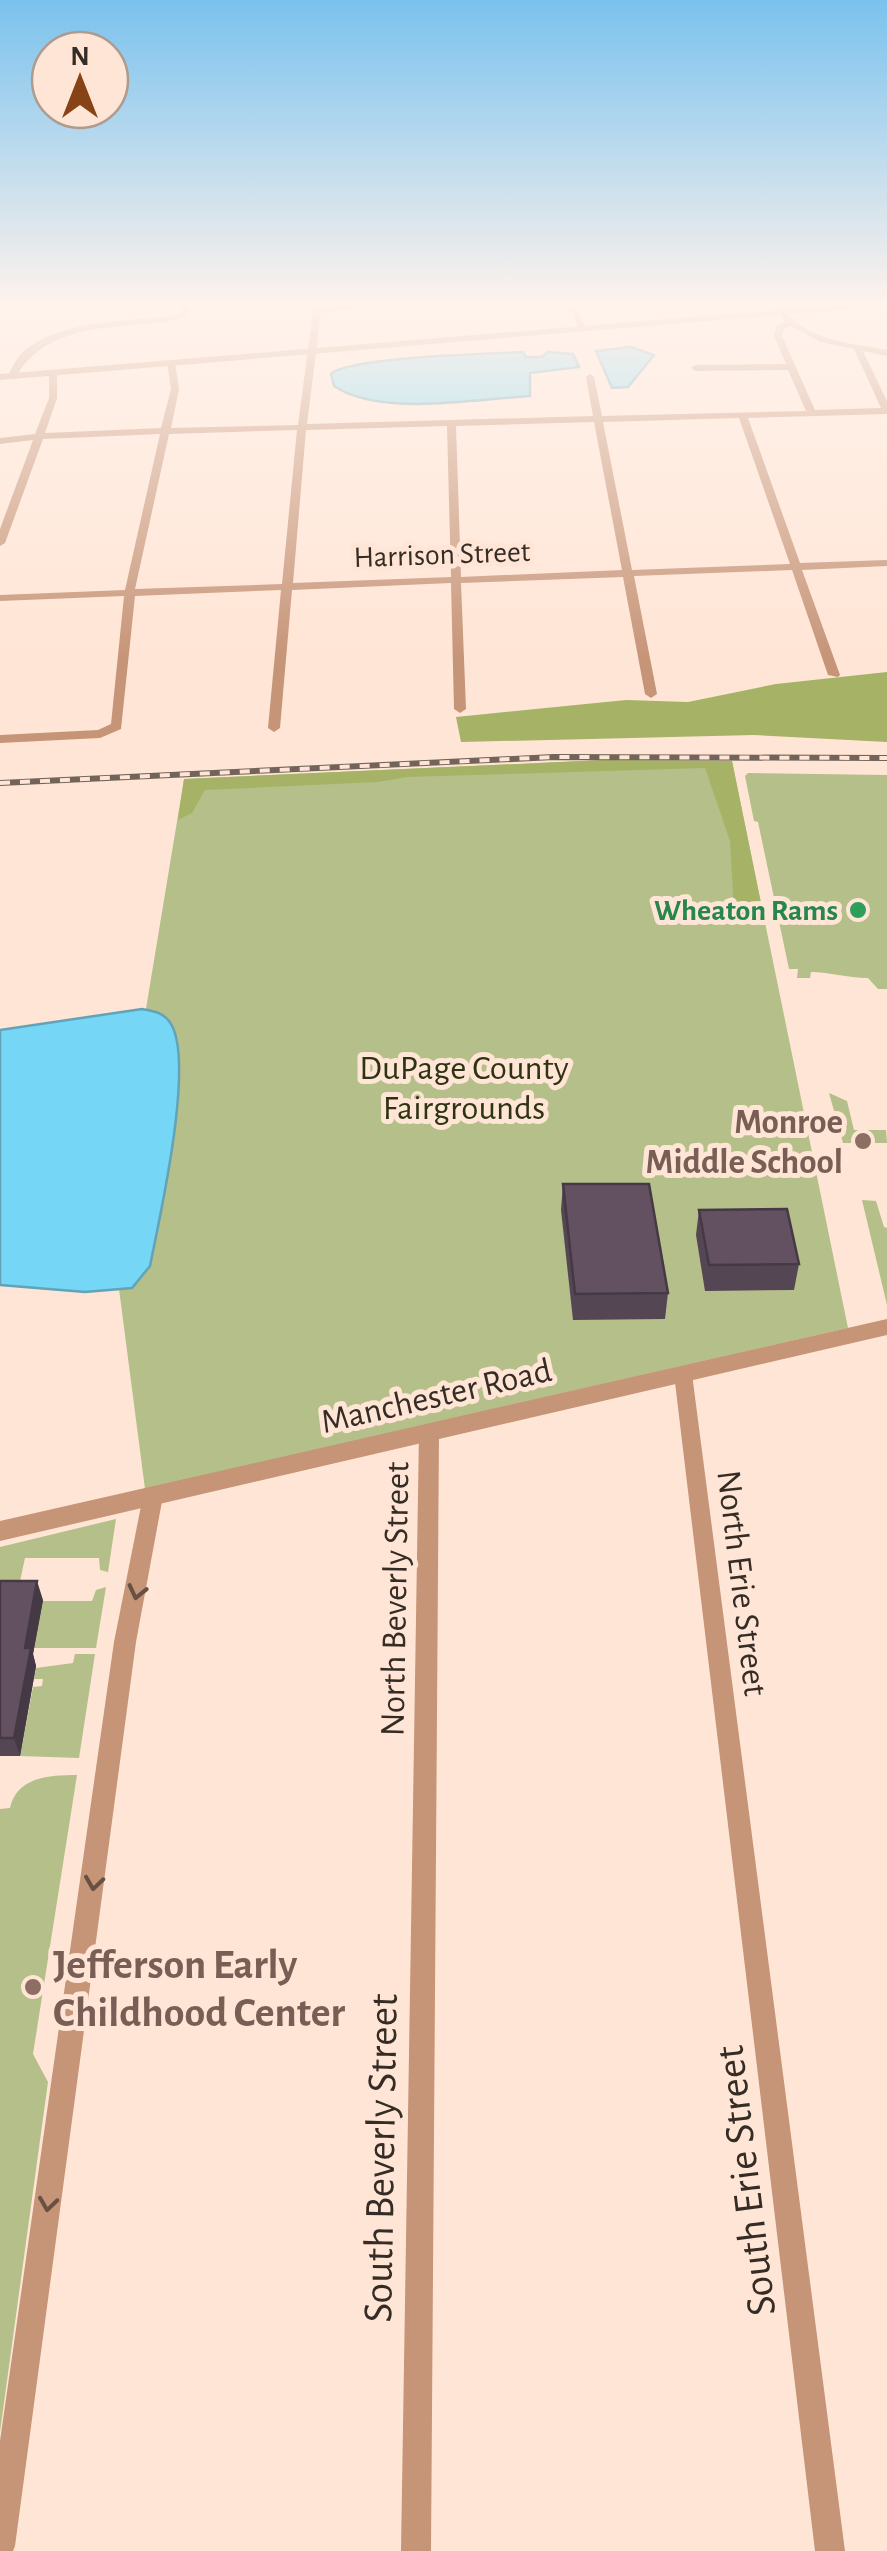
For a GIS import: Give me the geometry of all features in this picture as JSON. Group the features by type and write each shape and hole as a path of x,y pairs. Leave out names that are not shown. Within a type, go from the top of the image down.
{"street":[{"path":"0,543 44,423"},
{"path":"0,738 114,730 119,721 129,592 168,423"},
{"path":"0,440 39,435 412,423"},
{"path":"451,423 460,709"},
{"path":"599,423 651,694"},
{"path":"745,423 834,674"},
{"path":"274,728 302,426"},
{"name":"Harrison Street","path":"0,598 887,564"},
{"name":"Manchester Road","path":"0,1530 887,1328"},
{"name":"North Erie Street","path":"683,1374 738,1800"},
{"name":"North Beverly Street","path":"423,1766 430,1432"},
{"path":"0,2546 125,1642 152,1496"},
{"name":"South Beverly Street","path":"416,2551 423,1766"},
{"name":"South Erie Street","path":"738,1800 830,2551"}],"green space":[{"path":"887,672 887,742 754,735 461,742 456,717 626,700 688,702 776,684"},
{"name":"DuPage County Fairgrounds","path":"605,760 732,761 848,1328 145,1489 119,1289 144,1021 184,779"},
{"path":"605,760 732,761 763,913 734,911 730,841 705,768 407,777 378,782 205,790 192,813 178,820 184,779"},
{"path":"887,775 887,989 878,989 868,978 811,972 810,978 797,978 798,969 789,969 758,822 754,821 745,776"},
{"path":"829,1093 847,1101 854,1130 886,1130 887,1143 843,1143"},
{"path":"862,1200 876,1201 887,1228 887,1305"},
{"path":"116,1519 108,1572 100,1570 99,1558 25,1558 17,1595 0,1595 0,1547"},
{"path":"106,1587 96,1648 34,1648 42,1601 92,1601 96,1590"},
{"path":"75,1654 95,1654 79,1758 20,1756 33,1687 42,1686 43,1679 34,1679 36,1668 73,1663"},
{"path":"77,1775 33,2054 48,2082 0,2432 0,1809 10,1808 19,1790 36,1780"}],"water":[{"path":"142,1009 169,1021 177,1040 179,1068 173,1139 150,1266 132,1288 85,1292 0,1285 0,1030"}],"building":[{"path":"563,1184 649,1184 668,1293 575,1294"},
{"path":"787,1209 799,1264 709,1265 699,1210"},
{"path":"0,1581 37,1581 25,1648 31,1648 14,1738 0,1738"}],"railway":[{"path":"0,783 554,757 887,758"}],"place":[{"name":"Wheaton Rams","path":"858,910"},
{"name":"Monroe Middle School","path":"863,1141"},
{"name":"Jefferson Early Childhood Center","path":"33,1987"}]}
